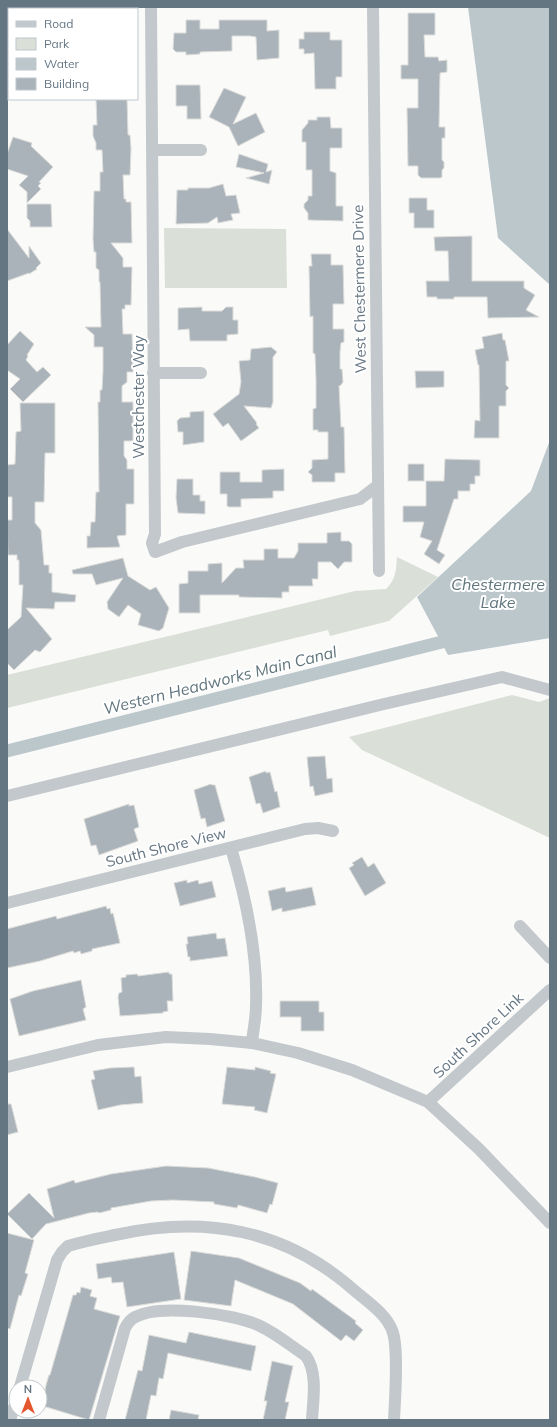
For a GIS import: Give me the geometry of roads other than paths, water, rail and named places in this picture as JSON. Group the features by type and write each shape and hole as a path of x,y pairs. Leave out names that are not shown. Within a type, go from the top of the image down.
{"street":[{"name":"Westchester Way","path":"151,7 155,534 152,543 154,552 182,542 360,500 377,486"},
{"name":"West Chestermere Drive","path":"373,7 379,571"},
{"path":"152,150 201,150"},
{"path":"154,373 201,373"},
{"path":"7,796 384,704 502,677 550,690"},
{"name":"South Shore View","path":"7,903 305,829 318,828 333,831"},
{"path":"231,848 244,901 254,967 256,1008 252,1043"},
{"path":"520,926 550,958"},
{"name":"South Shore Link","path":"428,1102 550,990"},
{"path":"7,1067 98,1045 166,1037 252,1043 298,1053 352,1070 428,1102 479,1149 550,1223"},
{"path":"22,1379 57,1260 68,1246 154,1228 217,1228 273,1240 300,1252 343,1280 379,1312 389,1323 395,1337 394,1420"},
{"path":"99,1420 125,1328 131,1319 143,1313 168,1309 195,1311 259,1325 306,1356 312,1364 312,1420"}],"water":[{"path":"468,7 550,7 550,285 498,238"},
{"name":"Chestermere Lake","path":"550,440 550,638 448,655 417,597 531,491"}],"waterway":[{"name":"Western Headworks Main Canal","path":"7,751 442,642"}]}
